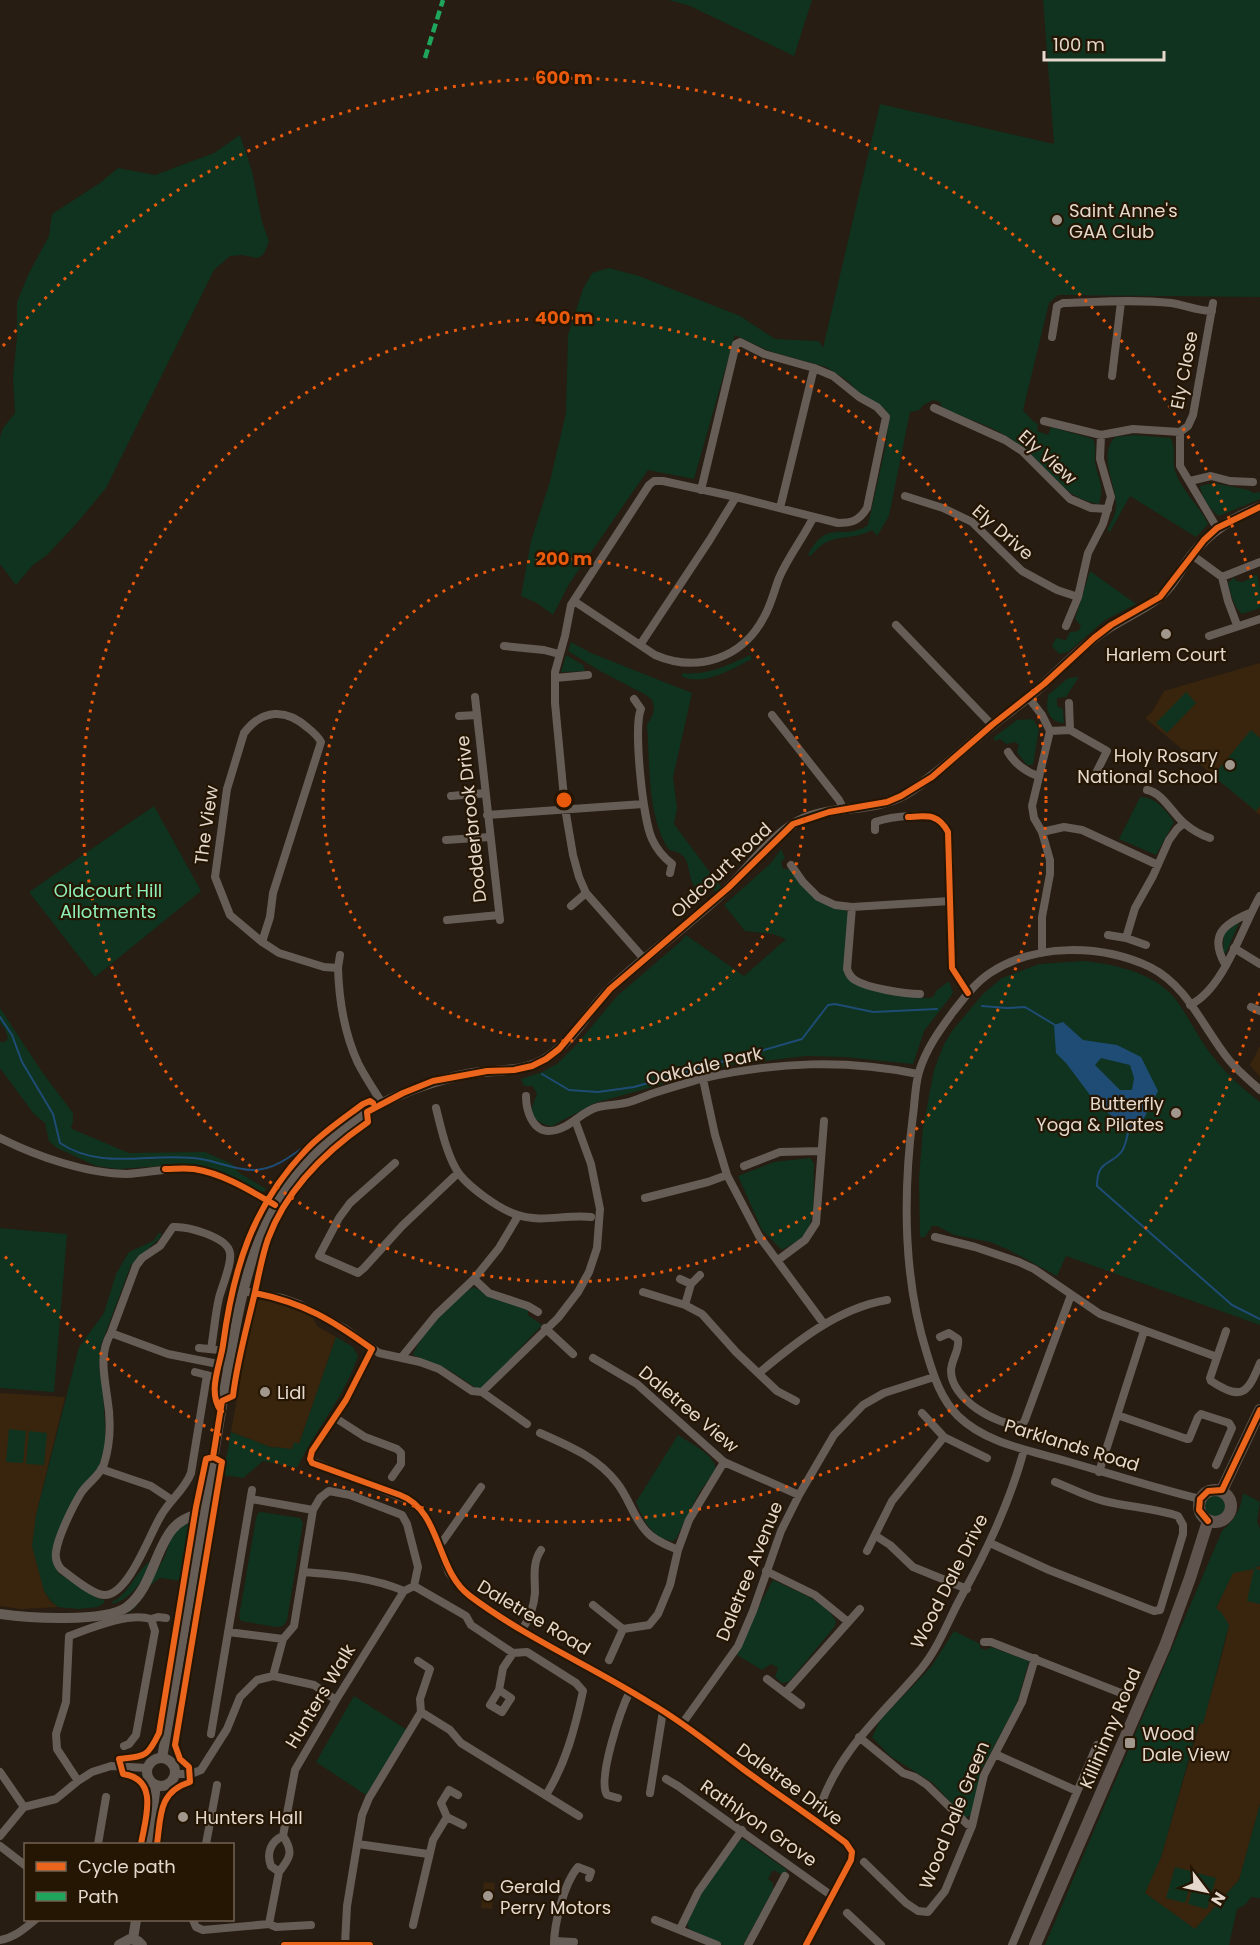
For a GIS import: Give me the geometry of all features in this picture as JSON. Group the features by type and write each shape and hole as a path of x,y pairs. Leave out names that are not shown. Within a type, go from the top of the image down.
{"main road":[{"path":"1222,1490 1260,1410"},
{"path":"1222,1490 1231,1499 1229,1515 1221,1522 1208,1521 1199,1510 1200,1499 1208,1491 1222,1490"},
{"name":"Killininny Road","path":"1035,1945 1160,1656 1190,1578 1208,1521"}],"street":[{"path":"1112,376 1121,302"},
{"name":"Ely Close","path":"1052,337 1057,306 1063,303 1172,303 1200,311 1213,307 1193,415 1188,426 1180,432 1180,466 1218,528"},
{"path":"645,960 586,893 573,855 565,808 555,703 555,678 559,654 566,636 568,615 649,485 654,481 663,481 700,490 736,497 813,518 851,523 860,518 867,508 886,417 877,407 859,397 833,376 814,368 764,354 740,342 736,344 700,490"},
{"path":"780,508 814,368"},
{"name":"Ely View","path":"934,408 1022,450 1070,499 1091,508 1108,509"},
{"path":"1044,421 1101,435 1133,429 1180,432"},
{"path":"1066,626 1078,597 1088,553 1111,497 1100,459 1101,435"},
{"path":"1190,480 1211,476 1230,481 1253,482"},
{"name":"Ely Drive","path":"905,496 943,508 972,522 1022,571 1057,590 1078,597"},
{"path":"640,645 736,497"},
{"name":"Oldcourt Road","path":"162,1758 228,1366 243,1290 254,1254 275,1205 300,1170 351,1122 403,1093 442,1079 487,1071 514,1070 532,1066 546,1059 559,1049 610,989 728,888 793,824 829,812 887,802 932,777 1111,625 1160,597 1204,540 1218,528 1260,507"},
{"path":"574,602 655,655 681,664 712,661 735,650 750,638 764,618 779,578 813,518"},
{"path":"1192,555 1222,577 1237,625"},
{"path":"1222,577 1260,562"},
{"path":"1209,636 1260,618"},
{"path":"896,625 992,725"},
{"path":"504,646 559,654"},
{"path":"555,678 588,675"},
{"name":"Dodderbrook Drive","path":"447,920 499,918 475,697"},
{"path":"1028,697 1042,715 1050,731 1032,806 1034,818 1042,832 1050,860 1050,874 1042,917 1042,953"},
{"path":"634,699 641,709 638,714 643,804 651,837 662,856 672,864 670,873"},
{"path":"1070,703 1070,730"},
{"name":"The View","path":"262,942 270,917 273,893 321,742 311,730 292,715 278,713 263,716 249,726 244,733 226,789 215,878 230,915 262,942 279,953 293,958 324,967 338,968"},
{"name":"Dodderbrook Drive","path":"459,716 477,715"},
{"path":"772,715 844,810"},
{"path":"1050,731 1070,730 1107,751 1097,771"},
{"path":"1008,752 1016,762 1038,776"},
{"path":"1147,790 1152,790 1184,823 1210,838"},
{"path":"451,796 485,793"},
{"path":"487,815 643,804"},
{"path":"875,830 875,822 908,817 929,816 939,819 944,824 948,832 949,843 952,968 968,993"},
{"path":"1126,938 1135,908 1169,840 1184,823"},
{"path":"1042,832 1064,827 1082,830 1158,865"},
{"path":"446,840 490,837"},
{"path":"791,865 818,897 835,905 852,907 950,901"},
{"path":"571,906 586,893"},
{"path":"1190,1005 1199,1001 1214,983 1260,896"},
{"path":"852,907 847,969 850,976 857,982 906,994 920,994"},
{"path":"1225,964 1219,953 1217,942 1221,933 1228,923 1250,914"},
{"path":"1108,935 1146,945"},
{"path":"1234,948 1260,964"},
{"name":"Parklands Road","path":"1200,1499 1099,1472 990,1438 960,1418 947,1403 934,1377 920,1334 907,1238 909,1148 918,1074 932,1039 968,993 989,974 1025,956 1086,951 1114,954 1149,967 1179,987 1229,1061 1260,1090"},
{"path":"340,955 338,968 340,993 349,1038 357,1061 382,1103"},
{"name":"Oakdale Park","path":"526,1096 530,1117 534,1124 551,1131 597,1107 627,1102 704,1079 758,1067 817,1063 882,1066 918,1074"},
{"path":"704,1079 726,1175 759,1236 824,1324"},
{"path":"436,1108 441,1129 458,1173 482,1195 518,1216 551,1219 591,1217"},
{"path":"482,1392 545,1328 558,1318 578,1292 589,1272 597,1248 600,1209 591,1164 575,1120"},
{"path":"778,1260 805,1240 816,1223 824,1121"},
{"path":"0,1138 44,1158 123,1174 165,1169 201,1170 248,1190 275,1205"},
{"path":"744,1166 780,1152 821,1151"},
{"path":"395,1163 350,1203 339,1218 319,1256 358,1272 458,1173"},
{"path":"645,1198 708,1182 726,1175"},
{"path":"401,1358 436,1315 474,1279 498,1248 518,1216"},
{"path":"195,1372 211,1376 188,1483 172,1500 157,1522 141,1558 119,1588 112,1594 98,1594 61,1569 55,1554 82,1492 101,1469 108,1449 110,1428 103,1363 105,1346 136,1266 142,1258 160,1246 173,1227 182,1226 217,1238 227,1245 230,1252 219,1299 215,1350 200,1348"},
{"path":"935,1238 975,1247 1019,1262 1034,1269 1101,1314 1217,1357"},
{"path":"685,1305 691,1284 700,1275"},
{"path":"474,1279 489,1293 528,1306 538,1312"},
{"path":"680,1279 691,1284"},
{"path":"243,1290 299,1304 344,1328 372,1349 439,1369 472,1391 482,1392 527,1424"},
{"path":"643,1292 685,1305 702,1314 736,1352 777,1391 796,1401"},
{"path":"940,1337 949,1333 958,1339 959,1344 951,1372 954,1385 961,1395 987,1415 1022,1425 1071,1295"},
{"path":"759,1373 824,1324 854,1310 887,1300"},
{"path":"545,1328 573,1354"},
{"path":"1099,1472 1144,1331"},
{"path":"1226,1331 1210,1378 1211,1381 1237,1392 1244,1392 1250,1387 1260,1363"},
{"path":"111,1333 168,1354 228,1366"},
{"path":"372,1349 334,1417 365,1437 397,1449 401,1453 401,1464 392,1477"},
{"name":"Daletree View","path":"593,1358 637,1384 724,1462 799,1495"},
{"name":"Daletree Avenue","path":"682,1724 738,1646 781,1531 834,1435 863,1406 884,1393 934,1377"},
{"path":"922,1413 944,1437 987,1458"},
{"path":"1117,1415 1187,1439 1201,1414 1229,1423 1232,1428 1216,1465"},
{"name":"Daletree Road","path":"334,1417 312,1450 310,1459 312,1463 400,1495 413,1502 424,1515 449,1573 464,1592 522,1630 630,1691 682,1724"},
{"path":"540,1433 576,1449 596,1462 616,1482 647,1533 678,1550"},
{"path":"867,1551 892,1501 944,1437"},
{"name":"Wood Dale Drive","path":"821,1804 828,1784 859,1737 922,1668 938,1645 990,1543 1015,1483 1024,1450"},
{"path":"592,1605 623,1629 649,1625 658,1614 670,1585 678,1550 689,1520 724,1462"},
{"path":"101,1469 151,1486 172,1500"},
{"path":"990,1543 1049,1570 1154,1611 1160,1610 1183,1534 1183,1525 1178,1516 1158,1510 1139,1509 1101,1500 1056,1482"},
{"path":"438,1544 443,1541 481,1487"},
{"path":"273,1676 283,1639 294,1626 313,1510 320,1498 329,1491 350,1495 402,1515 418,1567 414,1586 466,1616 471,1625 513,1653 527,1652 576,1683 584,1691 563,1764 546,1795"},
{"path":"211,1734 252,1495 313,1510"},
{"path":"0,1614 91,1617 126,1607 146,1583 165,1539 173,1527 184,1518 204,1514"},
{"path":"876,1536 890,1545 913,1567 967,1589"},
{"path":"522,1630 530,1616 535,1594 534,1574 537,1556 541,1550"},
{"path":"766,1571 815,1595 847,1622"},
{"path":"303,1572 322,1572 385,1582 404,1592"},
{"name":"Hunters Walk","path":"269,1924 279,1872 290,1857 289,1845 284,1836 295,1770 404,1592 414,1586"},
{"path":"786,1692 860,1609"},
{"path":"78,1781 57,1749 56,1734 66,1702 69,1636 117,1620 144,1617 166,1618"},
{"path":"124,1746 129,1744 136,1735 144,1701 155,1631 152,1619"},
{"path":"609,1660 623,1629"},
{"path":"228,1632 283,1639"},
{"path":"984,1642 991,1641 1126,1695"},
{"path":"499,1690 503,1668 513,1653"},
{"name":"Wood Dale Green","path":"864,1862 906,1903 918,1911 924,1912 933,1908 945,1891 972,1826 984,1775 1022,1702 1035,1658"},
{"path":"345,1944 347,1906 361,1820 369,1798 421,1712 420,1700 430,1669 418,1661"},
{"path":"175,1774 191,1774 201,1770 227,1729 240,1697 257,1680 273,1676 314,1685 336,1700"},
{"path":"768,1678 801,1705"},
{"path":"618,1798 607,1796 604,1790 606,1766 621,1709 630,1691"},
{"path":"650,1793 663,1711"},
{"path":"421,1712 450,1730 461,1743 579,1816"},
{"name":"Daletree Drive","path":"682,1724 846,1843 852,1852 851,1860 806,1945"},
{"path":"859,1737 903,1773 927,1785 967,1824 972,1826"},
{"path":"1012,1945 1097,1745"},
{"path":"995,1754 1077,1791"},
{"path":"162,1758 173,1765 175,1774 166,1785 156,1785 150,1780 147,1768 151,1762 162,1758"},
{"path":"0,1836 24,1807 56,1799 78,1781 100,1769 111,1766 147,1768"},
{"path":"0,1772 24,1807"},
{"name":"Rathlyon Grove","path":"666,1779 742,1830 832,1896"},
{"path":"148,1843 156,1785"},
{"path":"206,1843 217,1785"},
{"path":"458,1795 449,1790 441,1803 447,1817 463,1825"},
{"path":"98,1843 106,1797"},
{"path":"413,1924 432,1840 447,1817"},
{"path":"680,1929 698,1892 742,1830"},
{"name":"Hunters Walk","path":"279,1872 271,1866 269,1850 276,1839 284,1836"},
{"path":"358,1844 428,1854"},
{"path":"0,1846 24,1864"},
{"path":"574,1942 554,1943 554,1931 574,1872 578,1867 582,1868 591,1872 589,1878"},
{"path":"748,1945 784,1876"},
{"path":"847,1913 881,1945"},
{"path":"655,1920 717,1945"},
{"path":"0,1940 21,1932 34,1921"},
{"path":"119,1945 125,1940 138,1942 136,1921"},
{"path":"193,1921 196,1927 203,1930 269,1924 276,1927 311,1925"},
{"path":"21,1932 27,1940"},
{"path":"284,1945 370,1945"}],"shaded area":[{"name":"Holy Rosary National School","path":"1260,663 1260,815 1145,718 1152,712 1164,691"},
{"path":"1260,1046 1260,1077 1250,1065"},
{"path":"258,1299 307,1314 313,1318 317,1326 336,1337 299,1444 292,1449 273,1448 231,1432 254,1302"},
{"path":"0,1393 65,1397 36,1515 44,1591 50,1601 58,1607 21,1609 0,1606"},
{"path":"1260,1566 1260,1804 1239,1880 1195,1929 1144,1893 1161,1857 1224,1647 1229,1625 1216,1608 1233,1572"},
{"name":"Gerald Perry Motors","path":"484,1882 495,1883 492,1909 481,1908"}],"green space":[{"path":"669,0 812,0 794,56 690,6"},
{"name":"Saint Anne's GAA Club","path":"1043,0 1260,0 1260,297 1058,295 1049,303 1023,410 1038,424 1037,431 1048,435 1051,427 1093,439 1095,462 1101,487 1099,504 1074,495 1016,442 945,409 940,402 933,400 922,406 920,410 910,412 889,516 877,536 872,530 833,540 818,548 811,556 808,555 815,543 829,533 850,532 868,525 886,444 889,416 885,409 826,367 769,351 735,335 694,479 648,470 569,584 553,615 537,603 521,596 531,541 550,481 566,413 568,335 583,289 592,273 609,268 639,276 740,316 775,339 819,341 823,348 880,104 1054,144"},
{"path":"240,135 252,171 262,222 269,241 264,254 258,258 242,255 230,256 214,270 106,488 76,524 47,555 32,566 16,585 0,564 0,437 3,428 15,413 13,377 17,337 17,302 28,275 49,236 52,214 100,183 118,168 155,175 214,153"},
{"path":"1134,435 1171,438 1174,467 1178,478 1208,524 1196,537 1130,496 1110,532 1107,530 1116,507 1108,460 1110,444 1115,437"},
{"path":"1213,483 1249,490 1253,493 1260,492 1260,499 1219,516 1206,502 1200,486"},
{"path":"1090,571 1136,604 1105,620 1068,652 1059,654 1052,646 1056,638 1066,640 1070,632 1078,631 1081,626 1075,619"},
{"path":"1257,574 1260,608 1242,614 1234,604 1228,583 1234,577 1236,581 1243,582"},
{"path":"571,642 591,653 692,693 673,777 677,808 674,824 721,887 716,892 709,887 701,893 695,887 687,861 678,852 669,850 657,822 651,789 647,725 653,714 652,700 568,651"},
{"path":"566,655 583,665 585,671 561,672"},
{"path":"750,655 752,659 727,672 708,678 690,679 681,676 683,673 700,673 717,669"},
{"path":"1079,677 1066,697 1057,698 1057,706 1063,709 1064,723 1058,722 1048,713 1048,695 1068,678"},
{"path":"1186,692 1196,703 1167,733 1156,723"},
{"path":"1033,719 1039,729 1033,765 1027,765 1017,752 1019,745 1015,742 1006,744 1000,739 996,741 993,738 1017,720"},
{"path":"1251,730 1260,738 1260,806 1256,811 1213,776"},
{"path":"1140,797 1155,801 1164,808 1174,822 1156,855 1119,839"},
{"name":"Oldcourt Hill Allotments","path":"154,806 201,891 95,977 29,892"},
{"path":"781,849 785,858 781,862 783,869 789,869 801,884 850,915 847,977 918,998 934,996 936,991 949,981 953,992 924,1031 913,1064 844,1057 806,1056 731,1065 595,1103 552,1126 538,1120 532,1111 537,1093 532,1086 524,1086 521,1079 557,1064 578,1043 617,996 686,935 744,976 786,939 773,934 745,931 724,905 771,863"},
{"path":"1240,921 1226,953 1223,952 1224,932"},
{"path":"1083,961 1131,970 1163,987 1177,1001 1217,1062 1260,1102 1260,1325 1066,1256 1057,1276 990,1242 954,1235 937,1226 932,1226 925,1237 920,1237 919,1179 923,1128 934,1070 944,1044 983,994 1002,978 1039,964"},
{"path":"0,1008 42,1072 73,1113 72,1129 129,1153 205,1152 232,1164 238,1172 266,1189 262,1193 213,1169 190,1164 118,1169 96,1166 57,1148 49,1141 45,1123 34,1114 0,1068 0,1042 5,1042 8,1038 0,1023"},
{"path":"810,1158 814,1163 811,1223 803,1236 782,1250 762,1230 738,1176 774,1162"},
{"path":"0,1228 67,1234 54,1392 0,1388"},
{"path":"159,1233 162,1234 159,1239 131,1265 100,1348 99,1367 106,1442 100,1465 54,1545 52,1557 58,1573 97,1598 104,1600 104,1603 98,1607 78,1609 58,1607 44,1591 32,1546 36,1515 79,1347 104,1313 116,1274 129,1252 153,1241"},
{"path":"474,1287 497,1300 528,1309 528,1315 542,1325 483,1388 476,1388 449,1370 413,1355 422,1338 439,1317"},
{"path":"336,1337 353,1347 358,1356 346,1385 297,1468 263,1461 243,1478 223,1475 231,1432 273,1448 292,1449 294,1442 299,1444"},
{"path":"9,1429 26,1431 23,1463 6,1462"},
{"path":"29,1431 47,1433 44,1465 26,1464"},
{"path":"678,1435 711,1458 716,1469 699,1493 673,1541 659,1537 649,1528 636,1502"},
{"path":"1243,1493 1260,1502 1257,1521 1260,1529 1260,1566 1254,1568 1260,1570 1260,1604 1247,1601 1254,1569 1233,1573 1216,1608 1229,1625 1203,1724 1199,1723 1161,1857 1145,1893 1195,1929 1239,1880 1260,1804 1260,1898 1251,1897 1245,1905 1237,1909 1229,1945 1045,1945 1222,1531 1237,1514"},
{"path":"1211,1495 1219,1495 1226,1502 1226,1510 1219,1517 1211,1517 1204,1510 1204,1502"},
{"path":"261,1512 300,1518 303,1523 287,1620 283,1626 276,1627 241,1621 239,1617 256,1518"},
{"path":"193,1521 195,1523 183,1581 160,1578 150,1586 131,1611 119,1615 153,1578 177,1529"},
{"path":"154,1559 133,1592 113,1604 112,1602 124,1593 143,1568"},
{"path":"773,1580 817,1602 836,1621 835,1626 789,1682 782,1683 775,1677 778,1668 771,1664 762,1670 737,1655"},
{"path":"954,1631 980,1644 980,1648 986,1650 991,1647 1029,1661 1017,1703 981,1771 972,1814 965,1818 933,1783 890,1756 872,1737 880,1720 931,1667"},
{"path":"354,1696 407,1730 366,1795 316,1762"},
{"path":"743,1839 787,1870 783,1875 773,1870 768,1879 773,1883 773,1890 743,1945 723,1945 689,1929 687,1923 707,1883"},
{"path":"1175,1867 1194,1872 1185,1903 1166,1898"},
{"path":"1197,1873 1216,1878 1207,1909 1188,1904"}],"water":[{"path":"1063,1022 1083,1040 1117,1045 1141,1057 1158,1091 1139,1128 1129,1130 1096,1103 1056,1053 1054,1025","holes":["1101,1058 1130,1065 1134,1078 1132,1090 1120,1090 1095,1065"]}],"waterway":[{"path":"542,1074 569,1090 598,1092 634,1087 802,1039 828,1005 835,1004 873,1012 937,1009"},
{"path":"982,1006 1025,1007 1055,1025"},
{"path":"0,1017 12,1035 22,1062 53,1114 60,1143 76,1152 111,1159 183,1157 255,1170 274,1166 301,1149"},
{"path":"1129,1127 1127,1139 1118,1156 1099,1171 1097,1186 1232,1305 1260,1319"}],"marked path":[{"path":"425,58 443,0"}],"cycle path":[{"path":"213,1457 222,1401 233,1396 262,1258 276,1221 285,1204 309,1173 352,1133 368,1122 367,1112 403,1093 433,1081 487,1071 514,1070 532,1066 546,1059 559,1049 610,989 728,888 793,824 829,812 887,802 932,777 1044,684 1094,638 1111,625 1160,597 1204,540 1217,528 1260,507"},
{"path":"908,817 931,817 940,822 948,832 952,968 968,993"},
{"path":"221,1411 217,1404 215,1387 227,1317 239,1265 259,1217 287,1171 312,1144 363,1104 370,1101 373,1103"},
{"path":"165,1169 194,1169 215,1174 275,1205"},
{"path":"255,1293 303,1307 344,1329 372,1349 346,1400 312,1451 310,1459 312,1463 400,1495 414,1503 424,1514 431,1527 450,1572 470,1596 536,1639 674,1718 846,1843 852,1852 851,1860 806,1945"},
{"path":"1208,1521 1199,1510 1200,1499 1208,1491 1222,1490 1260,1410"},
{"path":"141,1843 147,1813 146,1792 135,1777 123,1774 119,1759 144,1754 159,1733 196,1507 206,1459 213,1457 222,1462 175,1745 180,1759 189,1767 190,1782 172,1792 163,1806 157,1843"},
{"path":"284,1945 370,1945"}],"place":[{"name":"Saint Anne's GAA Club","path":"1057,220"},
{"name":"Harlem Court","path":"1166,634"},
{"name":"Holy Rosary National School","path":"1230,765"},
{"name":"Butterfly Yoga & Pilates","path":"1176,1113"},
{"name":"Lidl","path":"265,1392"},
{"name":"Wood Dale View","path":"1130,1743"},
{"name":"Hunters Hall","path":"183,1817"},
{"name":"Gerald Perry Motors","path":"488,1896"}]}
